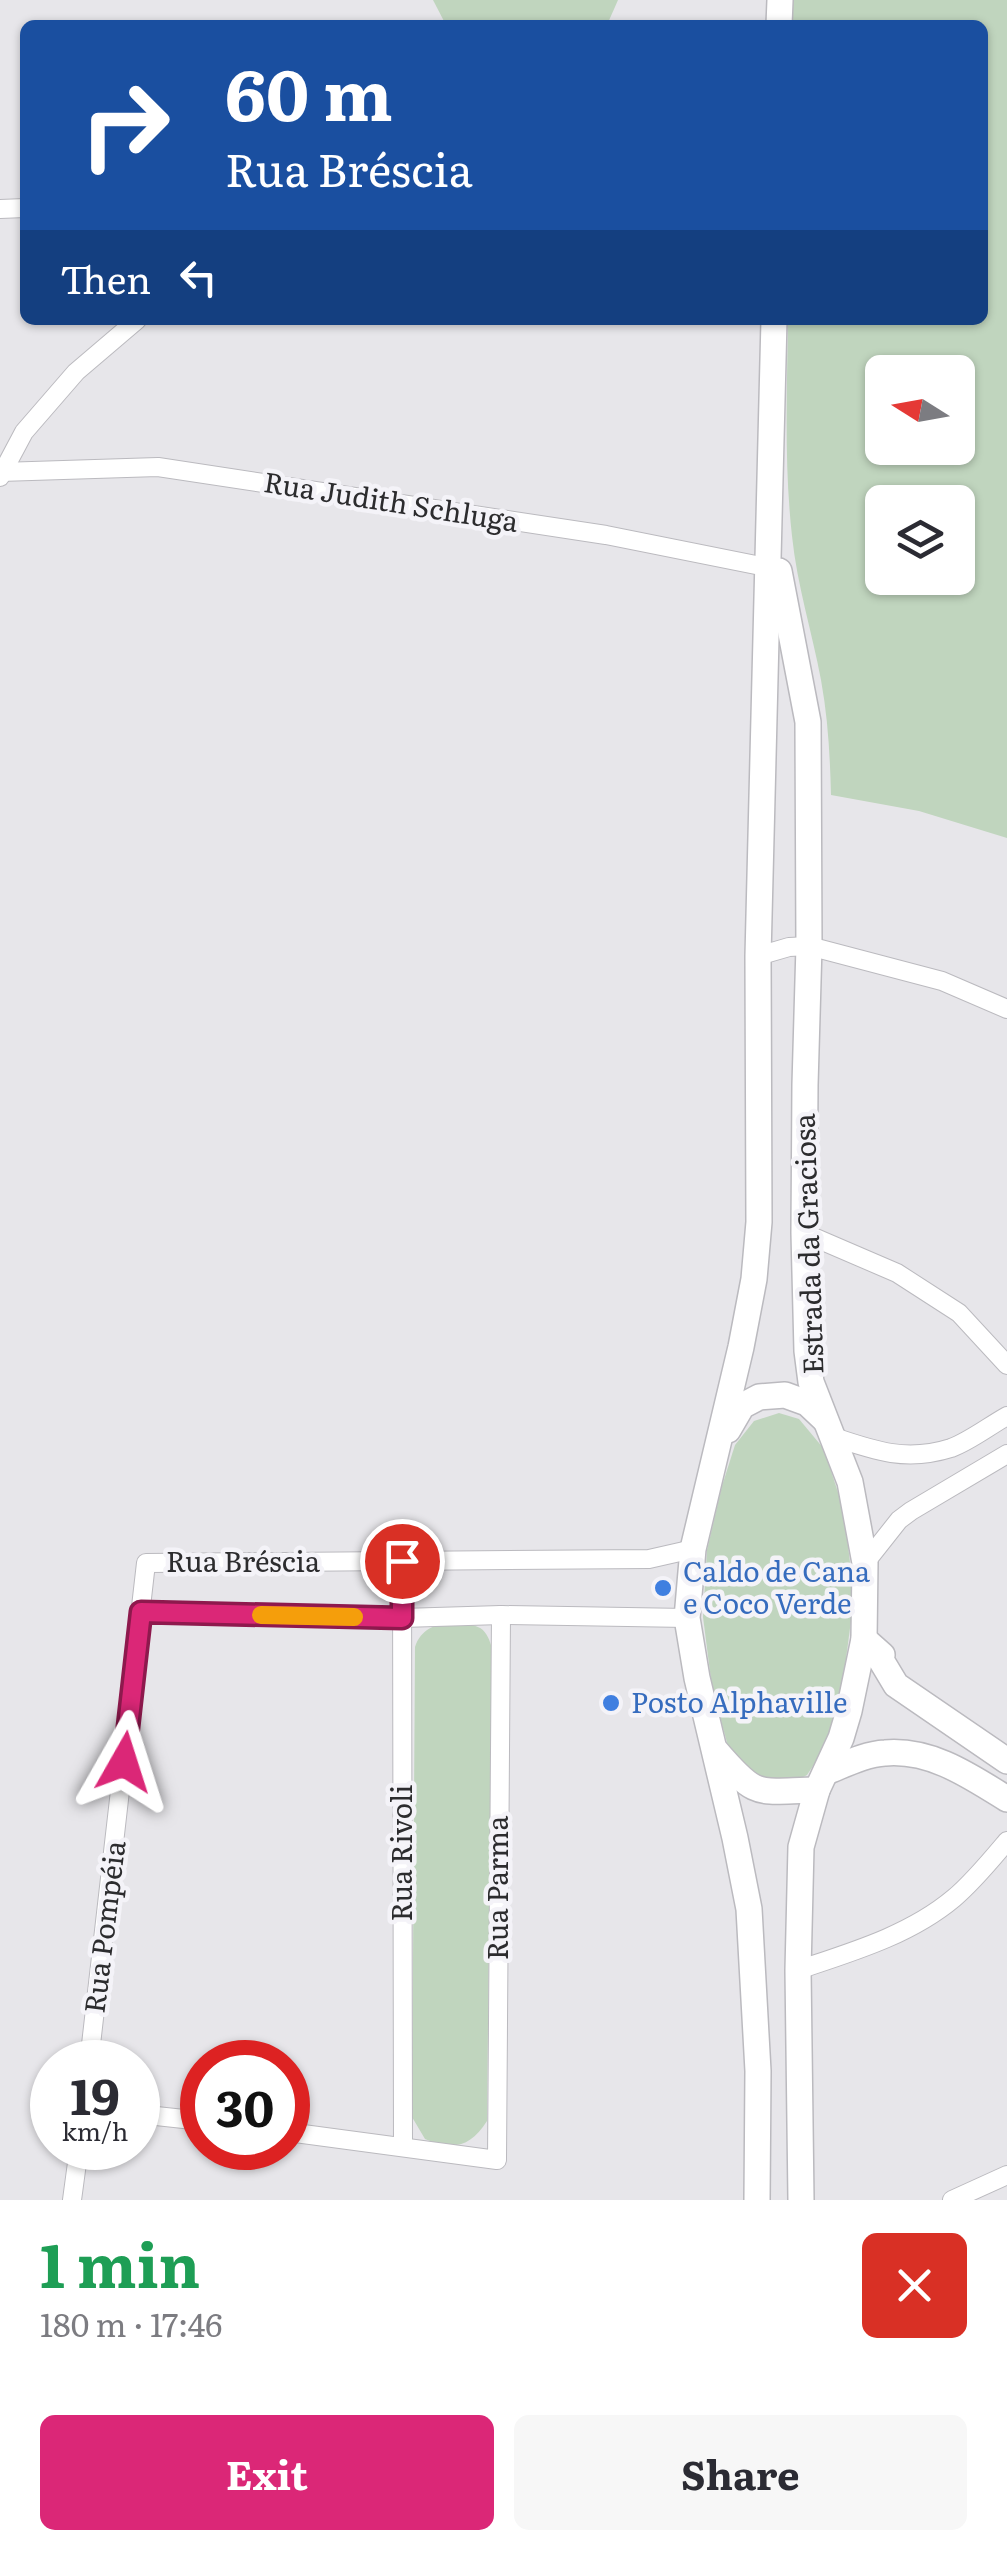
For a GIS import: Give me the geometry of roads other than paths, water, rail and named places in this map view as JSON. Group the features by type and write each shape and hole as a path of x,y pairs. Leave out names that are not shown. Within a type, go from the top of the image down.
{"main road":[{"name":"Estrada da Graciosa","path":"757,2200 758,2071 749,1909 687,1618 693,1548 741,1347 759,1222 758,956 773,569 770,512 774,325"},
{"name":"Estrada da Graciosa","path":"773,569 808,722 810,946 805,1085 805,1331 810,1382 850,1482 865,1563 864,1639 849,1711 801,1846 798,1970 802,2200"},
{"path":"716,1454 742,1406 759,1397 785,1396 806,1403 831,1430"},
{"path":"864,1639 882,1655 881,1660 896,1685 1007,1761"},
{"path":"713,1747 741,1781 760,1791 784,1793 885,1752 923,1756 961,1770 1007,1799"}],"street":[{"path":"1,474 24,432 76,372 131,325"},
{"name":"Rua Judith Schluga","path":"1,474 158,467 606,536 773,569"},
{"path":"758,956 810,946 942,981 1007,1009"},
{"path":"804,1234 897,1274 959,1312 1007,1365"},
{"path":"831,1430 880,1453 913,1455 952,1447 1007,1416"},
{"path":"865,1563 910,1510 1007,1454"},
{"name":"Rua Bréscia","path":"687,1618 402,1618 141,1612 146,1563 649,1559 693,1548"},
{"name":"Rua Rivoli","path":"402,1561 403,2146"},
{"name":"Rua Pompéia","path":"92,2040 141,1612"},
{"name":"Rua Parma","path":"403,2146 496,2160 501,1616"},
{"path":"798,1970 906,1929 954,1898 1007,1841"},
{"path":"310,2135 403,2146"},
{"path":"72,2200 76,2170"},
{"path":"952,2200 1007,2175"}],"place":[{"name":"Caldo de Cana e Coco Verde","path":"663,1588"},
{"name":"Posto Alphaville","path":"611,1703"}]}
